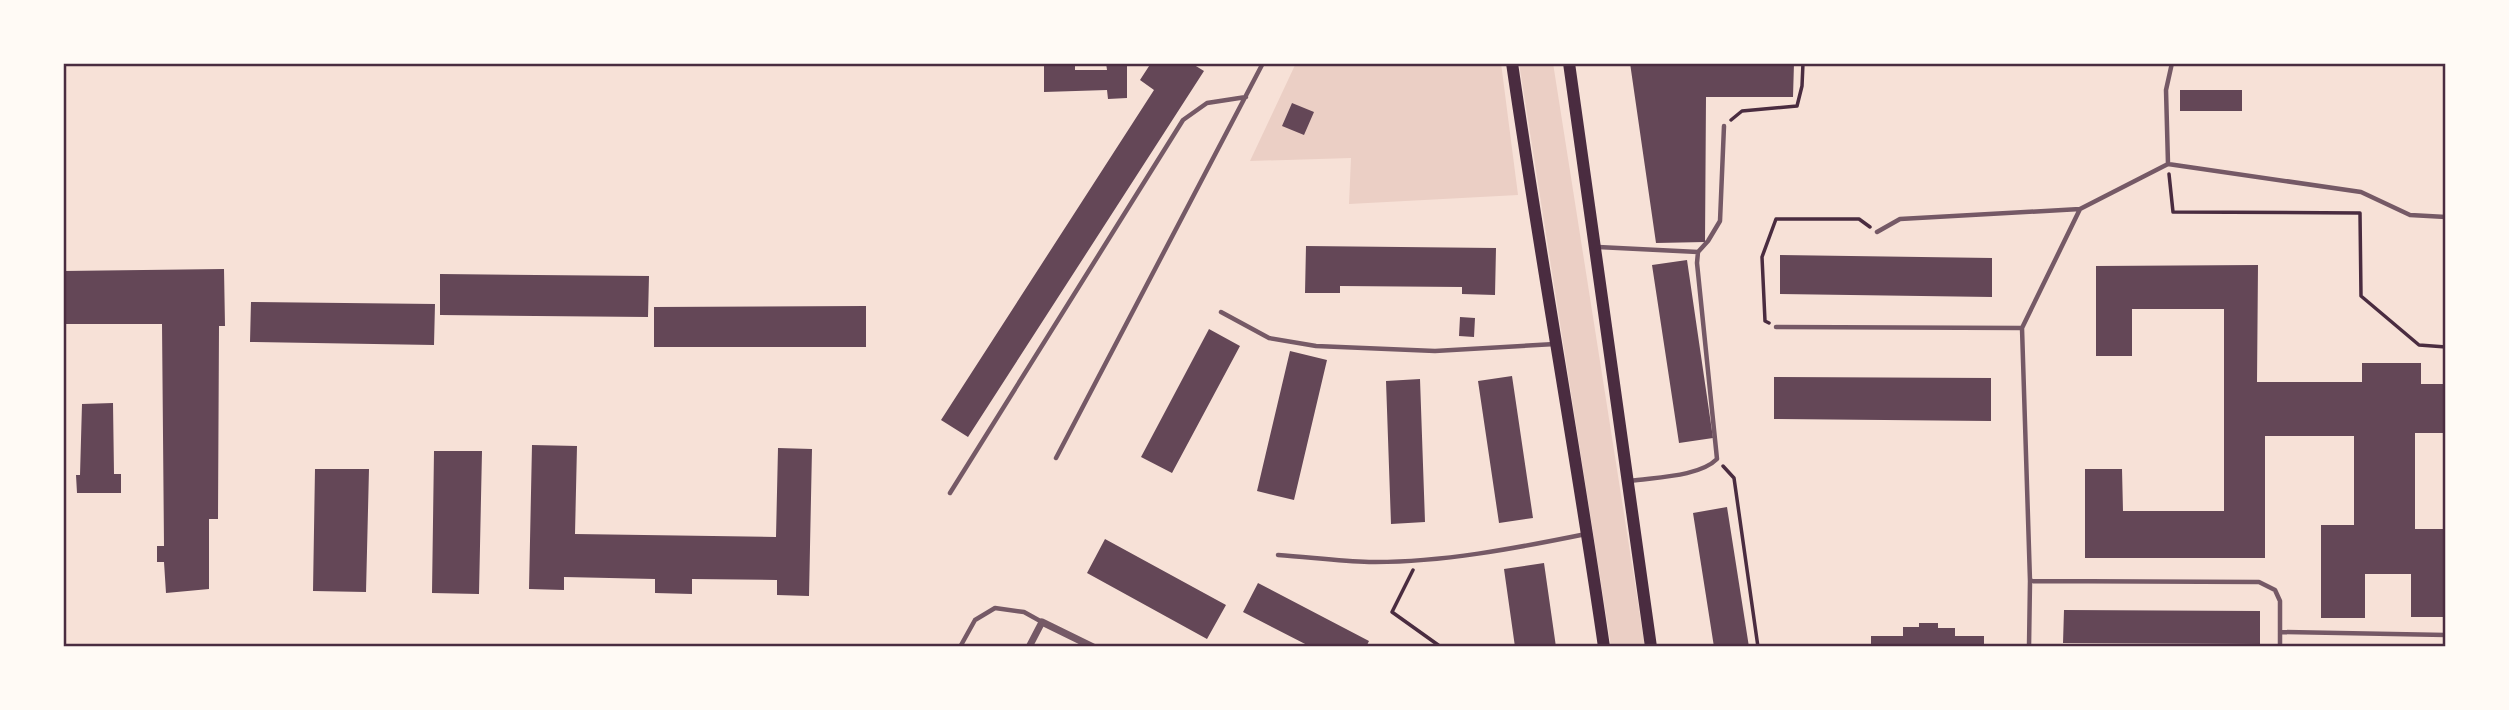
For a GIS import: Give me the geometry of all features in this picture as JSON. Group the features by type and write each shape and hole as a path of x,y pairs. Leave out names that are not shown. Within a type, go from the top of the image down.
{"main road":[{"path":"1512,63 1604,647"},
{"path":"1569,63 1651,647"}],"street":[{"path":"1029,647 1042,622 1093,647"}],"lane":[{"path":"1056,458 1263,63"},
{"path":"2168,164 2166,90 2172,63"},
{"path":"950,493 1183,120 1208,103 1246,97"},
{"path":"1593,246 1698,252 1708,242 1720,221 1724,126"},
{"path":"1877,232 1900,219 2080,209 2168,164 2361,192 2410,215 2446,217"},
{"path":"2029,647 2030,582 2022,328 2080,209"},
{"path":"1628,482 1698,471 1710,466 1717,459 1698,252"},
{"path":"1220,312 1269,338 1316,346 1435,351 1556,344"},
{"path":"1776,327 2022,328"},
{"path":"1278,555 1369,562 1418,560 1588,534"},
{"path":"2030,582 2259,582 2275,590 2280,601 2280,647"},
{"path":"960,647 975,620 995,608 1024,612 1042,622"},
{"path":"2280,632 2446,635"}],"path":[{"path":"1724,126 1742,111 1797,106 1802,86 1803,63"},
{"path":"2168,164 2173,212 2360,214 2361,296 2419,345 2446,347"},
{"path":"1776,327 1765,321 1762,257 1776,219 1860,219 1877,232"},
{"path":"1717,459 1734,478 1758,647"},
{"path":"1418,560 1392,612 1441,647"}],"shaded area":[{"path":"1296,63 1501,63 1518,195 1349,204 1351,158 1250,161"},
{"path":"1519,63 1553,63 1645,647 1611,647"}],"building":[{"path":"1044,63 1075,63 1075,70 1107,70 1106,63 1127,63 1127,98 1108,99 1107,90 1044,92"},
{"path":"1151,63 1191,63 1204,71 968,437 941,420 1154,90 1140,80"},
{"path":"1630,63 1794,63 1793,97 1706,97 1705,242 1656,243"},
{"path":"2180,90 2242,90 2242,111 2180,111"},
{"path":"1292,103 1314,112 1304,135 1282,126"},
{"path":"1306,246 1496,248 1495,295 1462,294 1462,287 1340,286 1340,293 1305,293"},
{"path":"1780,255 1992,258 1992,297 1780,294"},
{"path":"1687,260 1713,438 1679,443 1652,265"},
{"path":"2258,265 2257,382 2362,382 2362,363 2421,363 2421,384 2446,384 2446,433 2415,433 2415,529 2446,529 2446,617 2411,617 2411,574 2365,574 2365,618 2321,618 2321,525 2354,525 2354,436 2265,436 2265,558 2085,558 2085,469 2122,469 2123,511 2224,511 2224,309 2132,309 2132,356 2096,356 2096,266"},
{"path":"224,269 225,326 219,326 218,519 209,519 209,589 166,593 164,562 157,562 157,546 164,546 162,324 63,324 63,271"},
{"path":"440,274 649,276 648,317 440,315"},
{"path":"251,302 435,304 434,345 250,342"},
{"path":"866,306 866,347 654,347 654,307"},
{"path":"1460,317 1475,318 1474,337 1459,336"},
{"path":"1209,329 1240,346 1172,473 1141,457"},
{"path":"1290,351 1327,360 1294,500 1257,491"},
{"path":"1512,376 1533,518 1499,523 1478,381"},
{"path":"1774,377 1991,378 1991,421 1774,419"},
{"path":"1420,379 1425,522 1391,524 1386,381"},
{"path":"113,403 114,474 121,474 121,493 77,493 82,404"},
{"path":"532,445 577,446 575,534 776,537 778,448 812,449 809,596 777,595 777,580 692,579 692,594 655,593 655,579 564,577 564,590 529,589"},
{"path":"434,451 482,451 479,594 432,593"},
{"path":"315,469 369,469 366,592 313,591"},
{"path":"1727,507 1749,647 1714,647 1693,513"},
{"path":"1105,539 1226,605 1207,639 1087,573"},
{"path":"1544,563 1556,647 1515,647 1504,569"},
{"path":"1258,583 1369,641 1366,647 1311,647 1243,612"},
{"path":"2064,610 2260,611 2260,644 2063,643"},
{"path":"1919,623 1938,623 1938,628 1955,628 1955,636 1984,636 1984,647 1871,647 1871,636 1903,636 1903,627 1919,627"}]}
